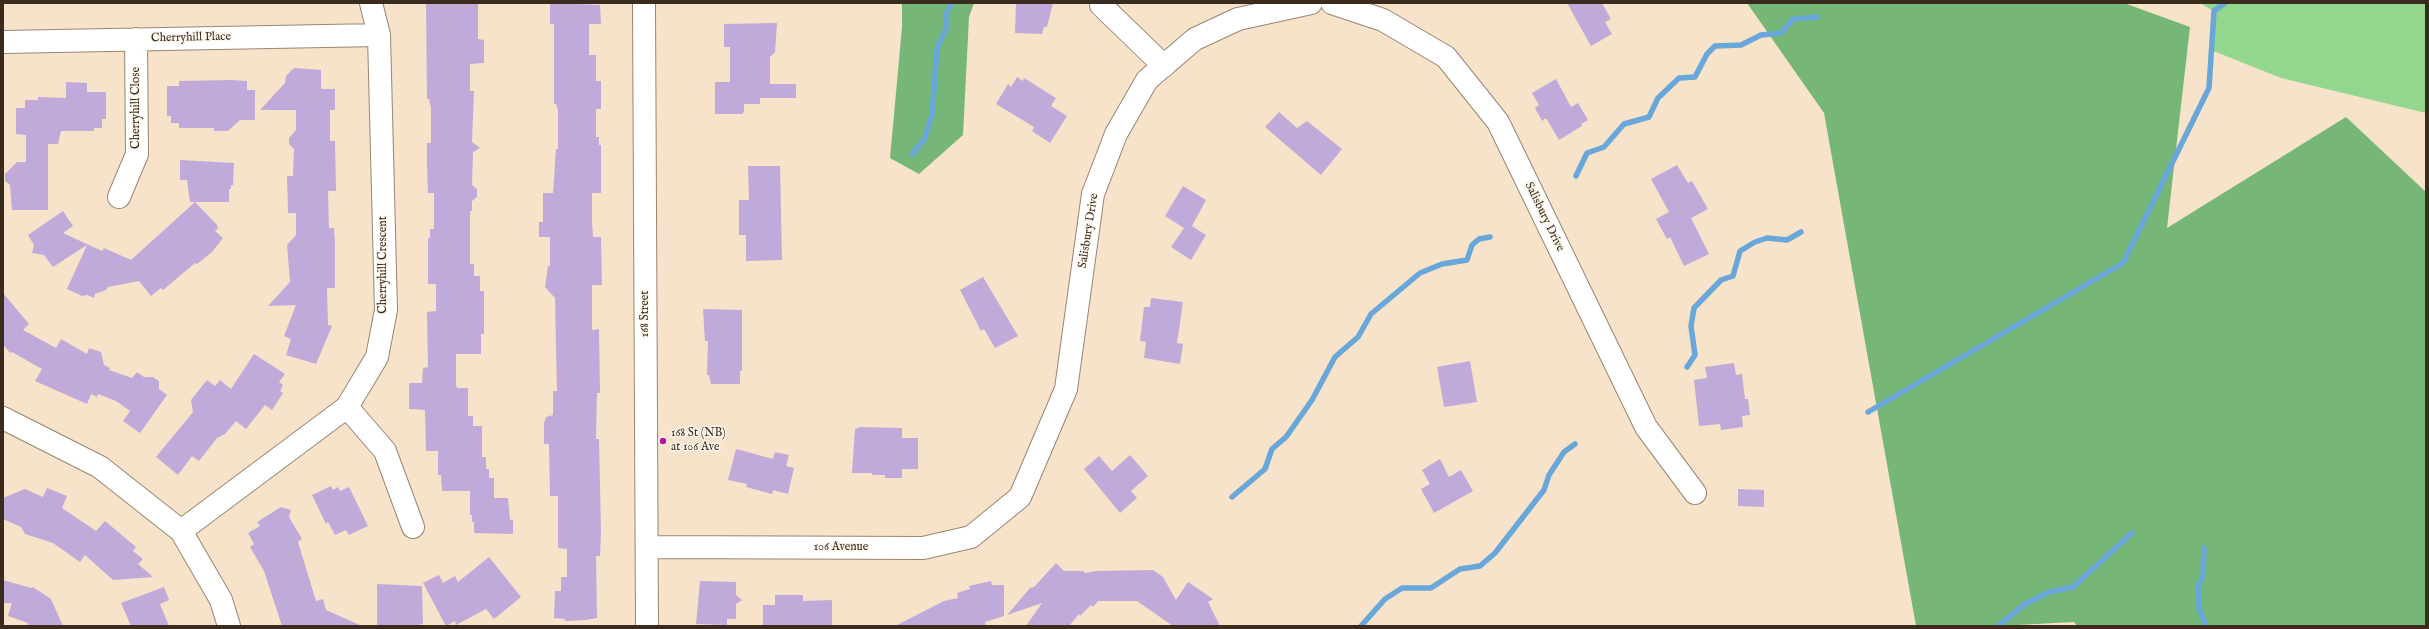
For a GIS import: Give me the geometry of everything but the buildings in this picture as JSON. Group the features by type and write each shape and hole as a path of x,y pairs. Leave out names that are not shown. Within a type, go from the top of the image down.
{"street":[{"name":"Cherryhill Crescent","path":"180,531 347,407 377,357 386,310 379,35 371,3"},
{"name":"168 Street","path":"644,3 647,626"},
{"name":"Salisbury Drive","path":"1020,496 1066,389 1093,194 1116,134 1147,80 1195,39 1238,19 1311,3"},
{"name":"Salisbury Drive","path":"1332,3 1383,20 1446,57 1498,122 1646,427 1695,493"},
{"path":"1101,5 1164,66"},
{"name":"Cherryhill Place","path":"3,42 379,35"},
{"name":"Cherryhill Close","path":"119,197 137,154 136,39"},
{"path":"347,407 385,451 413,527"},
{"path":"3,418 100,467 180,531 221,600 229,626"},
{"name":"106 Avenue","path":"646,547 922,548 971,537 1020,496"}],"green space":[{"path":"902,3 974,3 969,17 963,135 919,174 890,158 902,27"},
{"path":"1747,3 2124,3 2190,27 2167,228 2346,117 2426,192 2426,626 2077,626 2074,622 1998,626 1916,626 1824,113"},
{"path":"2200,3 2426,3 2426,113 2281,78 2211,50 2213,11"}],"waterway":[{"path":"912,154 924,140 932,115 937,49 946,28 946,14 952,3"},
{"path":"1868,412 2123,263 2209,88 2214,11 2225,3"},
{"path":"1576,176 1587,153 1604,147 1624,124 1649,117 1658,98 1679,78 1695,77 1707,54 1715,46 1741,45 1761,35 1781,33 1793,19 1817,17"},
{"path":"1687,367 1695,355 1691,326 1694,308 1721,280 1733,276 1740,251 1755,242 1767,238 1787,240 1801,232"},
{"path":"1232,497 1265,469 1272,449 1286,437 1312,400 1335,357 1358,337 1371,314 1420,273 1442,264 1467,260 1472,245 1479,239 1490,237"},
{"path":"1361,626 1385,599 1402,588 1431,588 1460,569 1480,566 1495,553 1544,490 1549,475 1564,452 1575,444"},
{"path":"1998,626 2025,604 2049,592 2073,587 2132,533"},
{"path":"2204,548 2203,575 2198,587 2199,608 2206,626"}],"place":[{"name":"168 St (NB) at 106 Ave","path":"663,441"}]}
